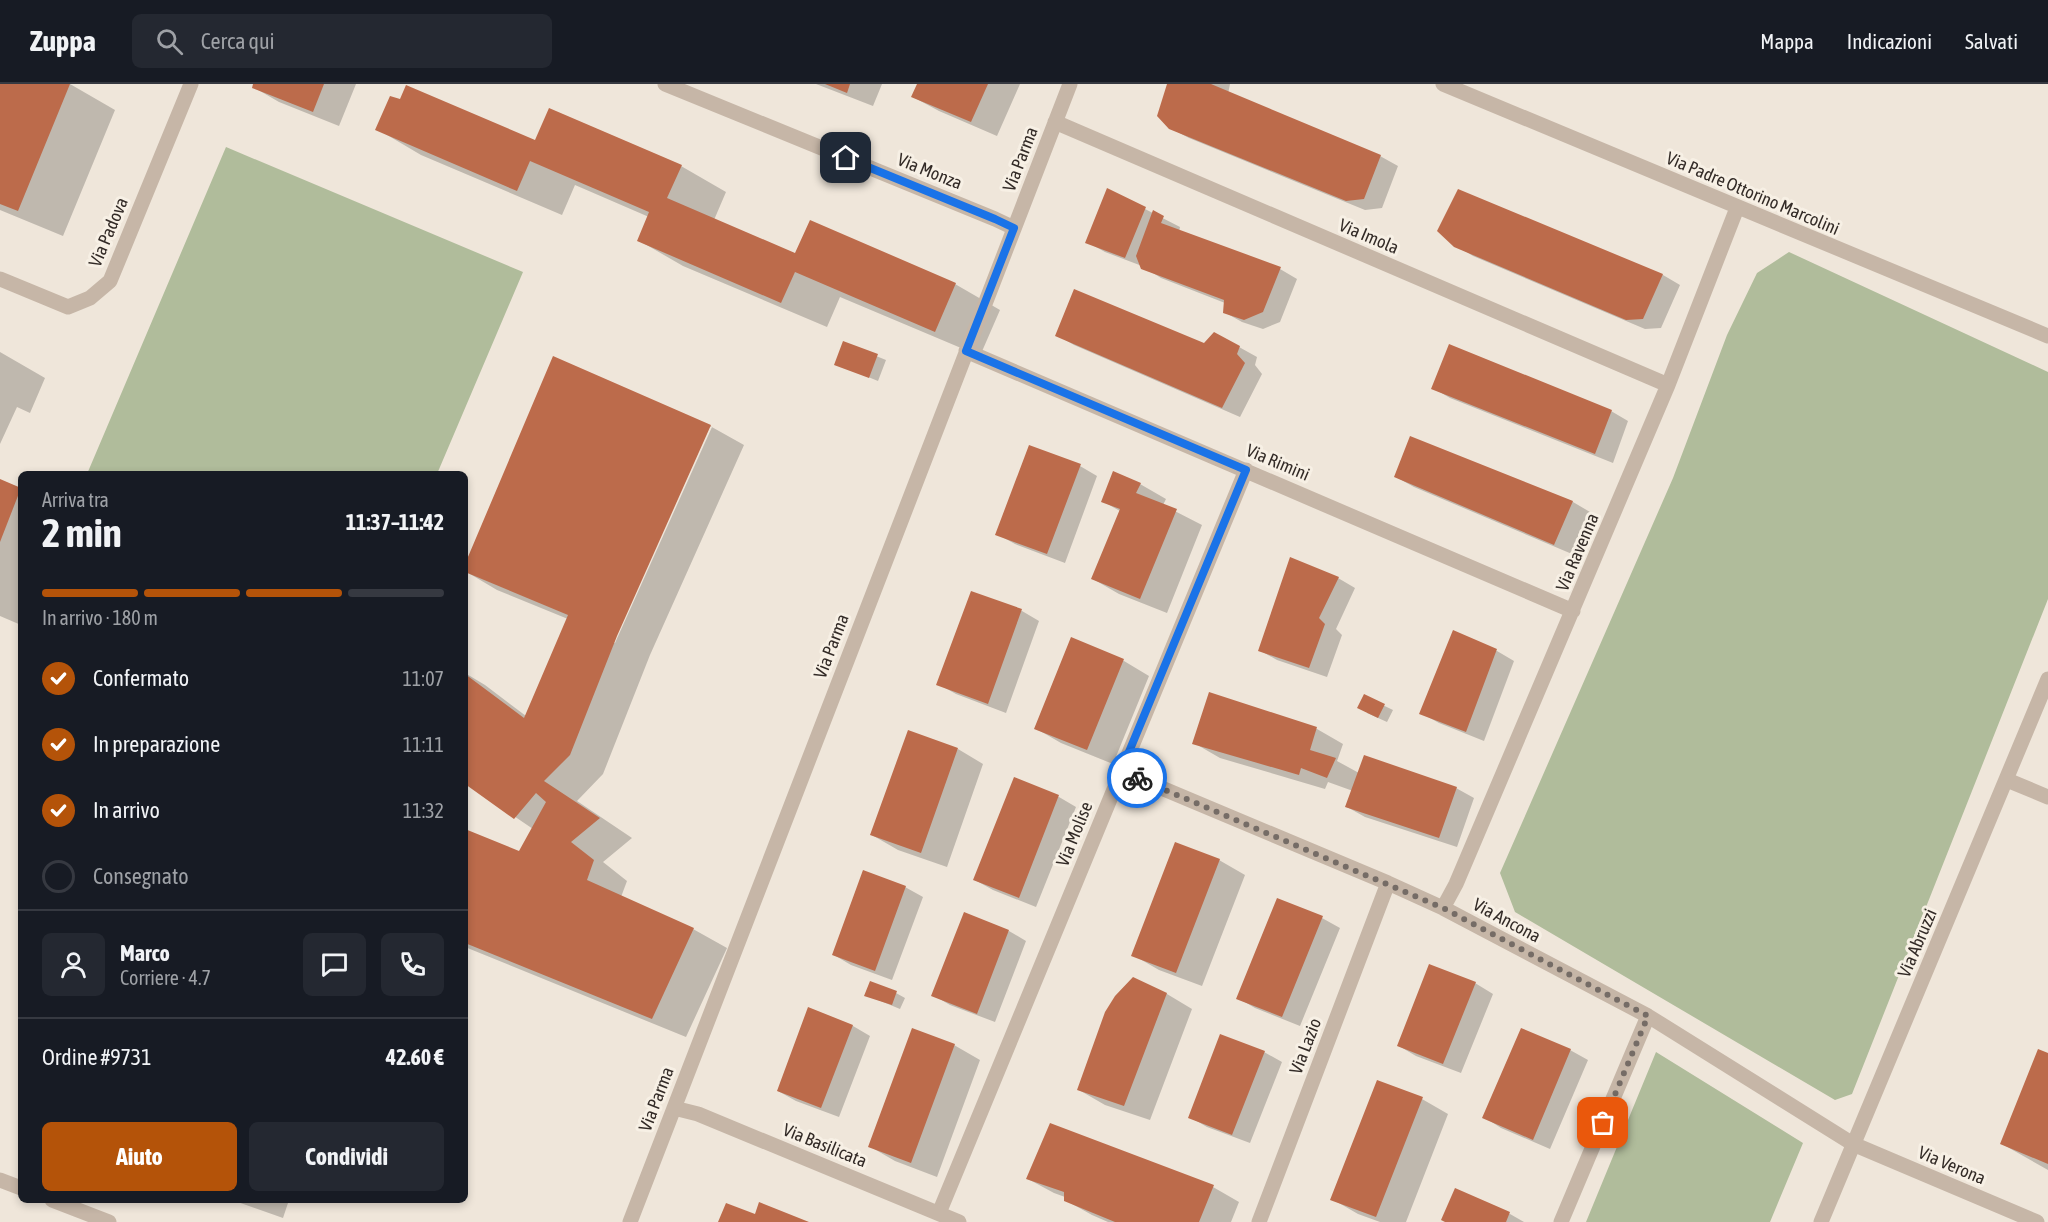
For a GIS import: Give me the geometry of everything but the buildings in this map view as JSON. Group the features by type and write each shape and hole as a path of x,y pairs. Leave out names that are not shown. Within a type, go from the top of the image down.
{"street":[{"name":"Via Padova","path":"0,279 68,307 90,298 110,281 191,84"},
{"name":"Via Monza","path":"665,84 1014,228"},
{"name":"Via Parma","path":"630,1222 1070,84"},
{"name":"Via Padre Ottorino Marcolini","path":"1443,84 2048,336"},
{"name":"Via Imola","path":"1055,122 1668,385"},
{"name":"Via Ravenna","path":"1443,908 1456,884 1574,611 1668,385 1737,208"},
{"name":"Via Rimini","path":"966,351 1574,611"},
{"name":"Via Molise","path":"939,1213 1246,470"},
{"name":"Via Abruzzi","path":"1821,1222 2048,679"},
{"name":"Via Ancona","path":"1121,771 1443,908 1648,1016 1853,1144"},
{"path":"2007,780 2048,796"},
{"name":"Via Lazio","path":"1259,1222 1388,883"},
{"path":"1561,1222 1648,1016"},
{"name":"Via Basilicata","path":"674,1108 698,1114 959,1222"},
{"name":"Via Verona","path":"1853,1144 2037,1222"},
{"path":"0,1180 18,1187"},
{"path":"60,1203 109,1222"}],"green space":[{"path":"226,147 523,272 438,471 88,471"},
{"path":"1789,252 2048,372 2048,599 1852,1094 1835,1100 1515,912 1500,873 1673,478 1727,335 1757,273"},
{"path":"1656,1052 1803,1143 1770,1222 1586,1222"}],"way so far":[{"path":"1137,778 1443,908 1648,1016 1603,1123"}],"route":[{"path":"846,158 1014,228 966,351 1246,470 1121,771 1137,778"}]}
